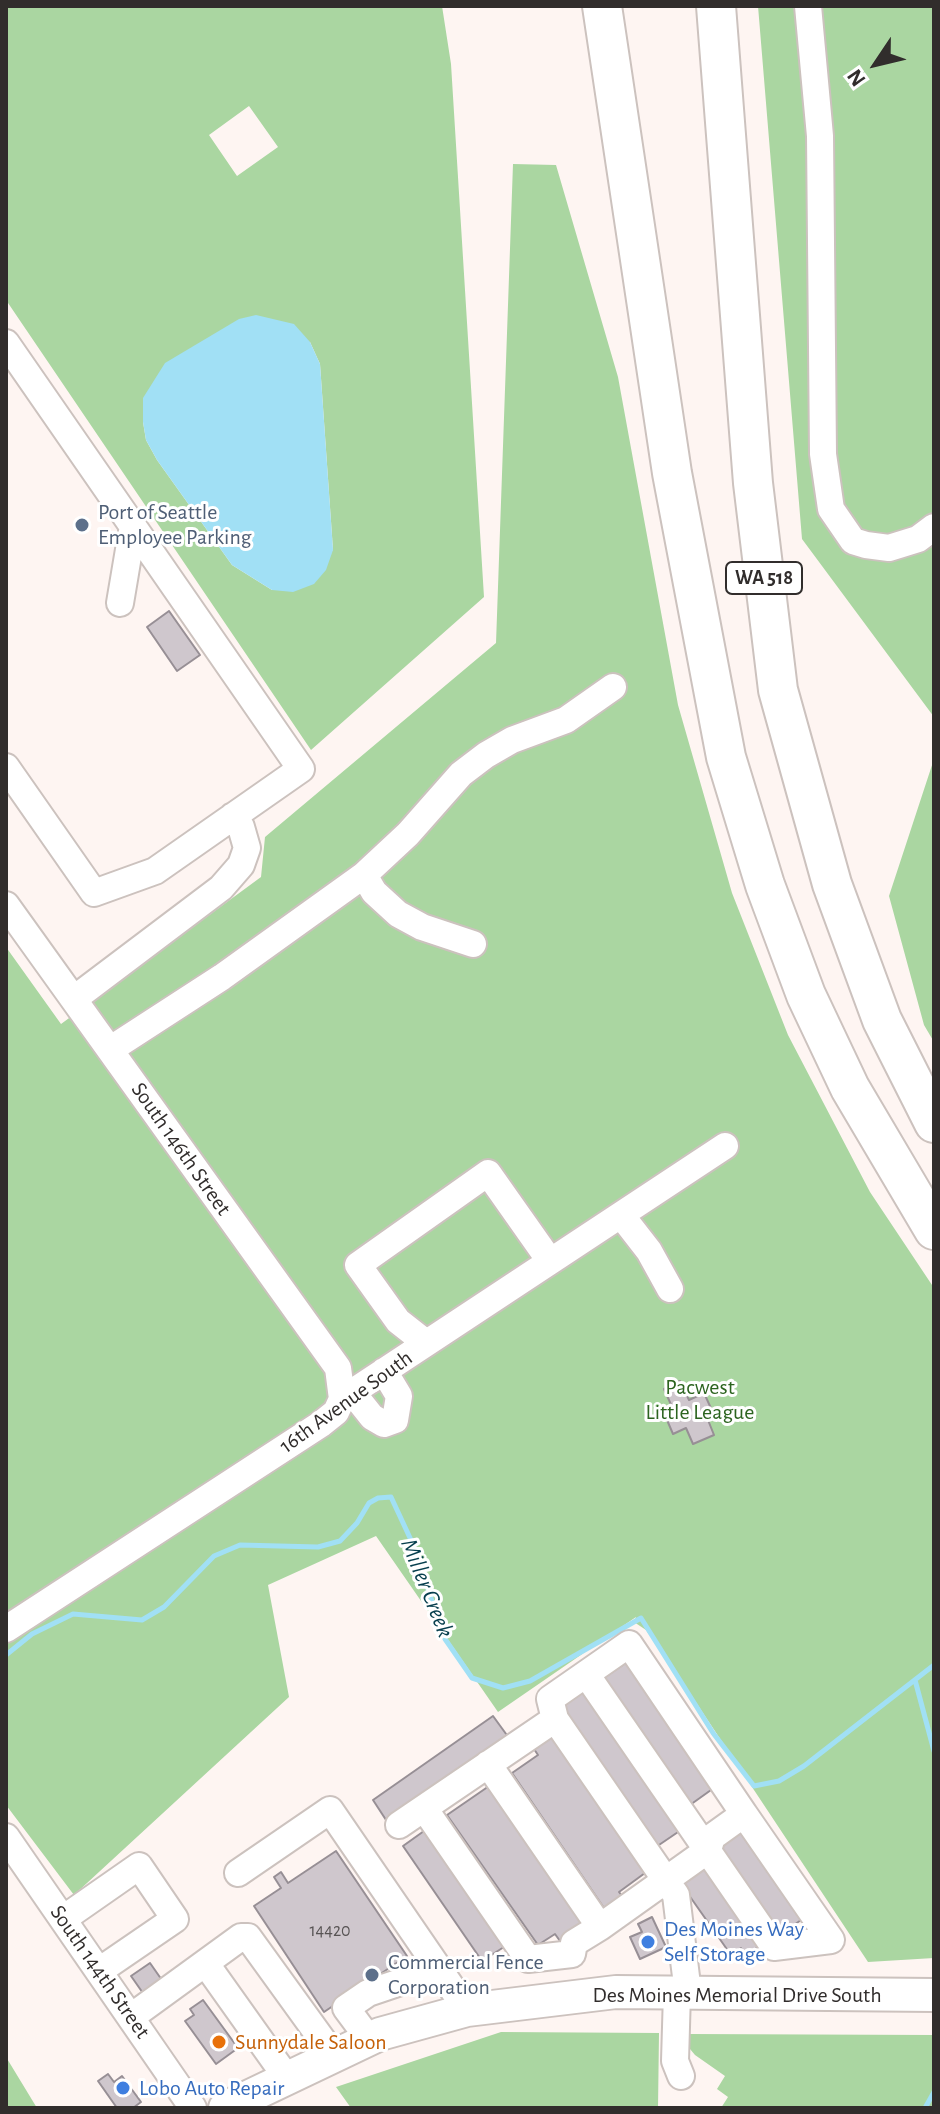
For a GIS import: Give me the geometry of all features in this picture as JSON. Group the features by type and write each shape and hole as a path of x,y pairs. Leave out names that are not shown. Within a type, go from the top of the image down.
{"highway":[{"path":"602,6 672,473 697,621 726,757 765,885 806,995 850,1088 934,1230"},
{"name":"WA 518","path":"716,6 753,483 778,690 832,884 882,1020 934,1123"}],"main road":[{"name":"Des Moines Memorial Drive South","path":"225,2108 369,2039 467,2010 616,1992 934,1995"},
{"path":"265,2108 287,2078"}],"street":[{"path":"808,6 820,136 823,454 831,509 853,541 866,545 889,548 918,539 934,527"},
{"path":"6,343 301,769 155,871 94,893 6,767"},
{"path":"120,603 133,526"},
{"path":"111,1049 254,954 364,875 408,834 461,774 486,755 512,740 566,720 613,687"},
{"path":"74,999 181,920 241,865 247,848 241,827 233,816"},
{"path":"364,875 374,892 398,914 422,927 473,944"},
{"name":"South 146th Street","path":"6,905 338,1368 347,1395"},
{"name":"16th Avenue South","path":"6,1629 321,1424 336,1412 347,1395 725,1146"},
{"path":"426,1343 398,1321 358,1265 488,1173 550,1261"},
{"path":"621,1215 649,1251 670,1289"},
{"path":"347,1395 384,1424 395,1420 399,1396 384,1371"},
{"path":"586,1674 774,1947 831,1940 629,1644 550,1699 555,1719 676,1895 683,1993 675,2061 681,2076"},
{"path":"399,1825 555,1719"},
{"path":"488,1764 600,1927"},
{"path":"424,1808 528,1959 572,1954 574,1943 708,1850 712,1837 744,1814"},
{"path":"238,1873 330,1810 467,2010"},
{"name":"South 144th Street","path":"6,1837 193,2108"},
{"path":"63,1919 139,1866 154,1887 175,1919 99,1971"},
{"path":"131,2017 241,1937 250,1938 334,2056"},
{"path":"206,1964 287,2078"},
{"path":"369,2039 346,2008 368,1993 439,1969"}],"green space":[{"path":"6,6 442,6 451,64 484,597 311,750 6,300","holes":["249,106 278,147 237,176 209,135","310,342 320,364 333,550 272,590 232,565 157,460 146,440 143,422"]},
{"path":"758,6 934,6 934,717 802,539"},
{"name":"Pacwest Little League","path":"513,164 556,165 618,377 678,705 732,893 788,1035 870,1192 934,1288 934,1958 868,1962 695,1701 646,1630 634,1622 636,1617 498,1712 376,1536 268,1585 289,1697 74,1895 6,1805 6,947 61,1024 261,877 265,837 496,643"},
{"path":"934,759 934,1042 924,1025 889,896"},
{"path":"501,2032 659,2033 658,2108 351,2108 336,2087"},
{"path":"688,2034 934,2035 934,2108 721,2108 728,2097 717,2089 725,2076 695,2055 690,2049"},
{"path":"6,2057 37,2108 6,2108"}],"water":[{"path":"256,315 294,324 310,342 320,364 333,550 326,570 314,584 293,592 272,590 232,565 157,460 146,440 143,422 143,398 165,363 239,319"}],"building":[{"path":"169,611 200,655 177,671 147,627"},
{"path":"680,1381 689,1400 704,1393 715,1417 708,1420 714,1435 693,1444 686,1428 673,1434 664,1413 673,1409 664,1389"},
{"path":"630,1660 718,1785 690,1805 602,1679"},
{"path":"584,1691 681,1830 656,1847 559,1709"},
{"path":"493,1716 509,1738 388,1823 373,1800"},
{"path":"546,1727 645,1873 619,1892 626,1901 608,1914 512,1773 538,1755 528,1740"},
{"path":"492,1784 587,1922 560,1941 555,1934 538,1945 447,1815"},
{"path":"738,1829 801,1920 780,1935 716,1844"},
{"path":"424,1831 504,1947 482,1961 403,1846"},
{"path":"336,1851 407,1956 324,2012 254,1906 281,1888 274,1877 281,1872 288,1883"},
{"path":"704,1864 761,1945 746,1955 741,1948 731,1955 679,1881"},
{"name":"Des Moines Way Self Storage","path":"652,1917 666,1947 640,1959 630,1937 642,1932 638,1924"},
{"path":"150,1963 164,1983 145,1996 131,1976"},
{"path":"203,2000 238,2048 216,2064 185,2021 194,2015 190,2009"},
{"path":"108,2074 114,2082 122,2076 141,2102 133,2108 117,2108 98,2081"}],"waterway":[{"name":"Miller Creek","path":"6,1655 32,1634 73,1614 142,1620 164,1607 214,1556 240,1545 318,1547 340,1541 357,1523 369,1503 378,1498 391,1497 411,1540 445,1639 472,1678 503,1688 530,1681 641,1618 713,1733 754,1786 779,1781 804,1766 934,1665"},
{"name":"Miller Creek","path":"915,1680 934,1751"},
{"name":"Miller Creek","path":"925,2108 934,2092"}],"place":[{"name":"Port of Seattle Employee Parking","path":"82,525"},
{"name":"Des Moines Way Self Storage","path":"648,1942"},
{"name":"Commercial Fence Corporation","path":"372,1975"},
{"name":"Sunnydale Saloon","path":"219,2042"},
{"name":"Lobo Auto Repair","path":"123,2088"}]}
